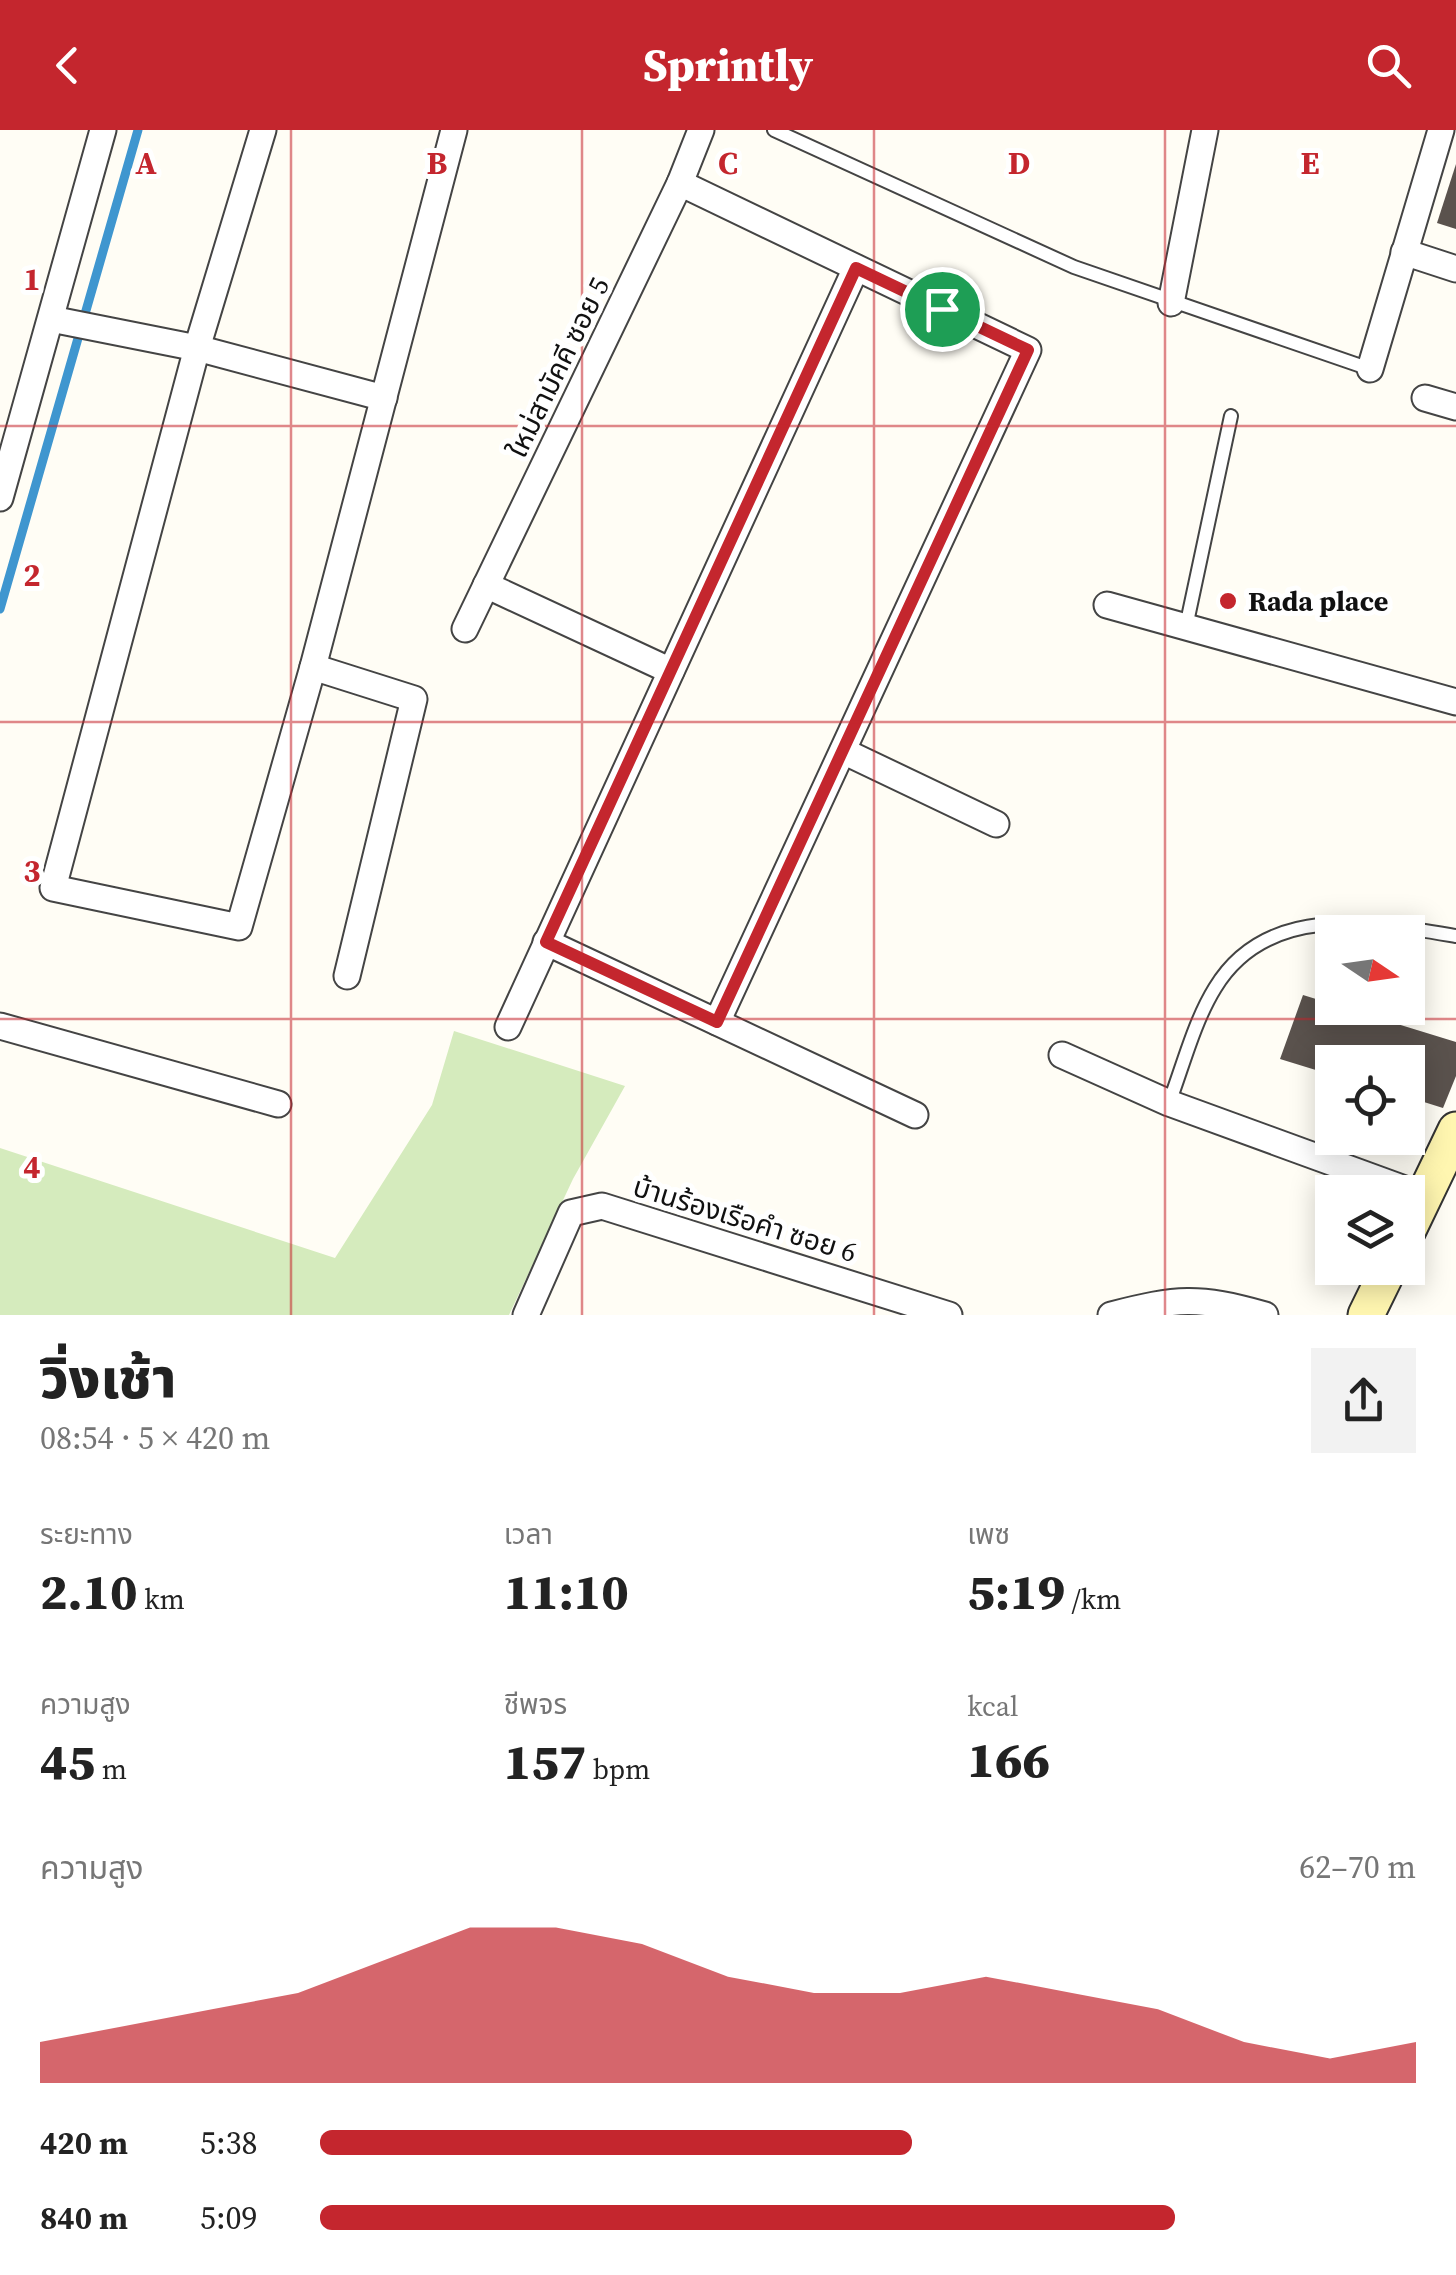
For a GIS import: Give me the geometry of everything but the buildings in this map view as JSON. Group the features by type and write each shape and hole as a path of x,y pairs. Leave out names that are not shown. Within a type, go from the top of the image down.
{"street":[{"path":"0,498 103,130"},
{"path":"263,130 197,348 53,888 239,927 313,667 454,130"},
{"name":"ใหม่สามัคคี ซอย 5","path":"465,629 680,183 701,130"},
{"path":"1171,303 1205,130"},
{"path":"1370,369 1441,130"},
{"path":"680,183 1028,350 717,1022"},
{"path":"1404,252 1456,269"},
{"path":"508,1027 856,268"},
{"path":"51,319 197,348 384,398"},
{"path":"1425,398 1456,407"},
{"path":"486,585 671,671"},
{"path":"1107,605 1456,702"},
{"path":"313,667 414,699 347,976"},
{"path":"843,750 996,824"},
{"path":"546,942 915,1114"},
{"path":"0,1026 278,1104"},
{"path":"1062,1055 1168,1103 1366,1175"},
{"path":"1425,1194 1456,1130"},
{"name":"บ้านร้องเรือคำ ซอย 6","path":"526,1315 571,1214 602,1206 949,1315"},
{"path":"1366,1315 1381,1285"},
{"path":"1111,1315 1173,1299 1222,1303 1265,1315"}],"lane":[{"path":"774,130 1074,268 1370,369"},
{"path":"1186,627 1231,416"},
{"path":"1168,1103 1215,988 1233,964 1258,945 1302,926 1334,920 1456,936"}],"green space":[{"path":"454,1031 625,1086 573,1179 509,1315 0,1315 0,1148 335,1258 432,1105"}],"waterway":[{"path":"0,609 138,130"}],"place":[{"name":"Rada place","path":"1228,601"}],"route":[{"path":"856,268 942,309 1028,350 717,1022 546,942 856,268"}]}
